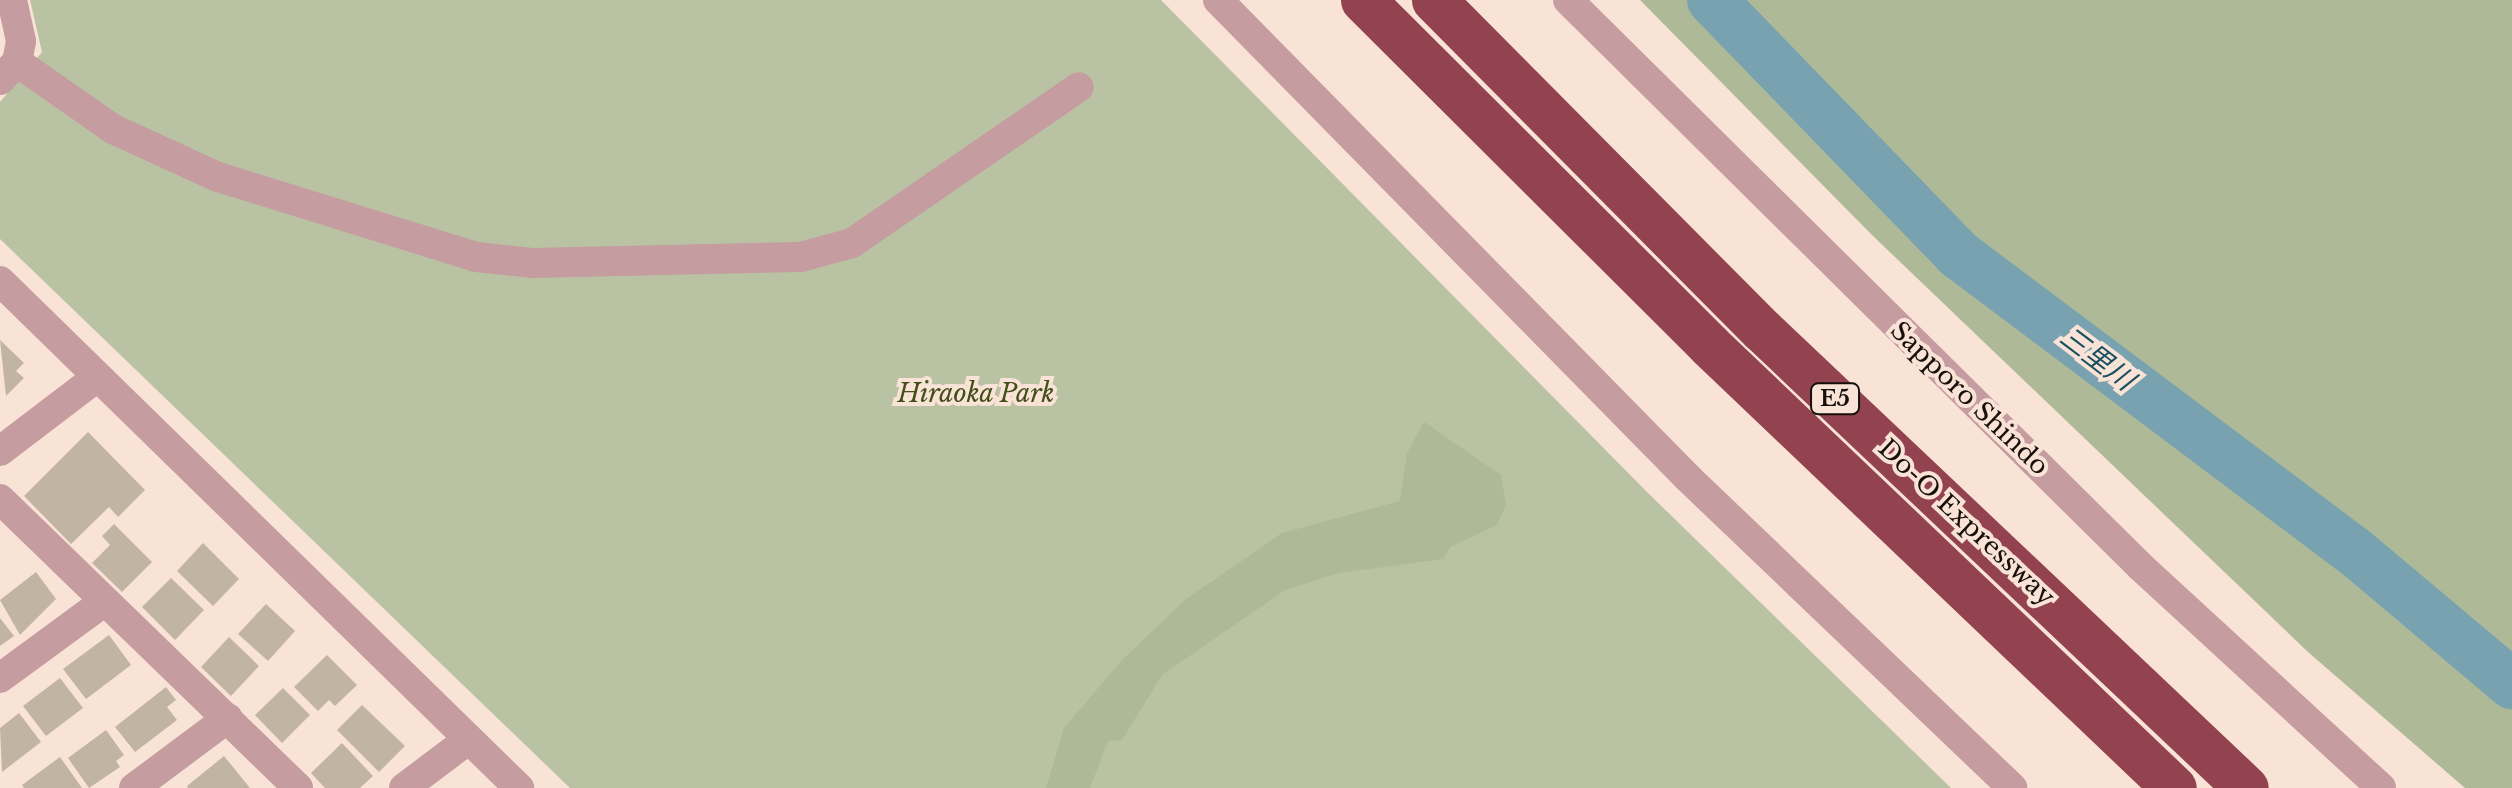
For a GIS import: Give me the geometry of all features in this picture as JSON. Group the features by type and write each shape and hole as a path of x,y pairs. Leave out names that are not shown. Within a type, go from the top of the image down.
{"highway":[{"name":"Do-O Expressway","path":"1363,0 1709,345 2174,788"},
{"name":"Do-O Expressway","path":"1434,0 1762,330 2246,788"}],"street":[{"path":"12,0 22,41 8,71 112,128 218,177 476,257 532,262 801,257 852,242 1079,87"},
{"path":"1218,0 1687,477 2012,788"},
{"name":"Sapporo Shindo","path":"1568,0 2127,553 2381,788"},
{"path":"0,282 518,788"},
{"path":"0,451 98,377"},
{"path":"0,500 298,788"},
{"path":"0,678 105,602"},
{"path":"134,788 228,718"},
{"path":"404,788 470,739"}],"green space":[{"name":"Hiraoka Park","path":"30,0 1161,0 1647,492 1951,788 570,788 0,239 0,102 42,52"},
{"path":"1640,0 2512,0 2512,788 2465,788 2308,652 1872,235"},
{"path":"1424,422 1501,475 1506,505 1497,525 1450,547 1444,559 1339,573 1285,590 1162,675 1122,740 1108,741 1090,788 1046,788 1064,728 1123,659 1186,599 1282,533 1400,501 1407,453"}],"building":[{"path":"0,340 24,363 16,371 24,378 6,396"},
{"path":"88,432 145,490 118,517 109,507 71,544 24,496"},
{"path":"114,524 152,562 122,592 92,563 110,545 102,536"},
{"path":"203,543 239,579 213,606 177,571"},
{"path":"36,572 56,599 20,635 0,600"},
{"path":"171,578 204,610 175,640 142,607"},
{"path":"266,604 295,631 268,661 238,634"},
{"path":"0,618 14,636 0,646"},
{"path":"109,635 131,665 86,699 63,669"},
{"path":"229,637 259,666 231,696 201,667"},
{"path":"327,655 357,685 335,706 329,700 318,711 294,687"},
{"path":"60,678 83,708 46,736 23,706"},
{"path":"166,687 176,700 167,707 177,720 135,752 115,727"},
{"path":"283,688 310,715 282,743 255,715"},
{"path":"362,705 405,746 379,772 337,730"},
{"path":"19,713 41,742 2,772 0,728"},
{"path":"106,730 124,755 116,761 120,767 89,788 68,758"},
{"path":"342,743 373,776 360,788 325,788 311,773"},
{"path":"224,756 250,788 188,788 187,786"},
{"path":"60,757 82,788 24,788 22,785"}],"waterway":[{"name":"三里川","path":"1712,0 1958,254 2354,551 2512,684"}]}
